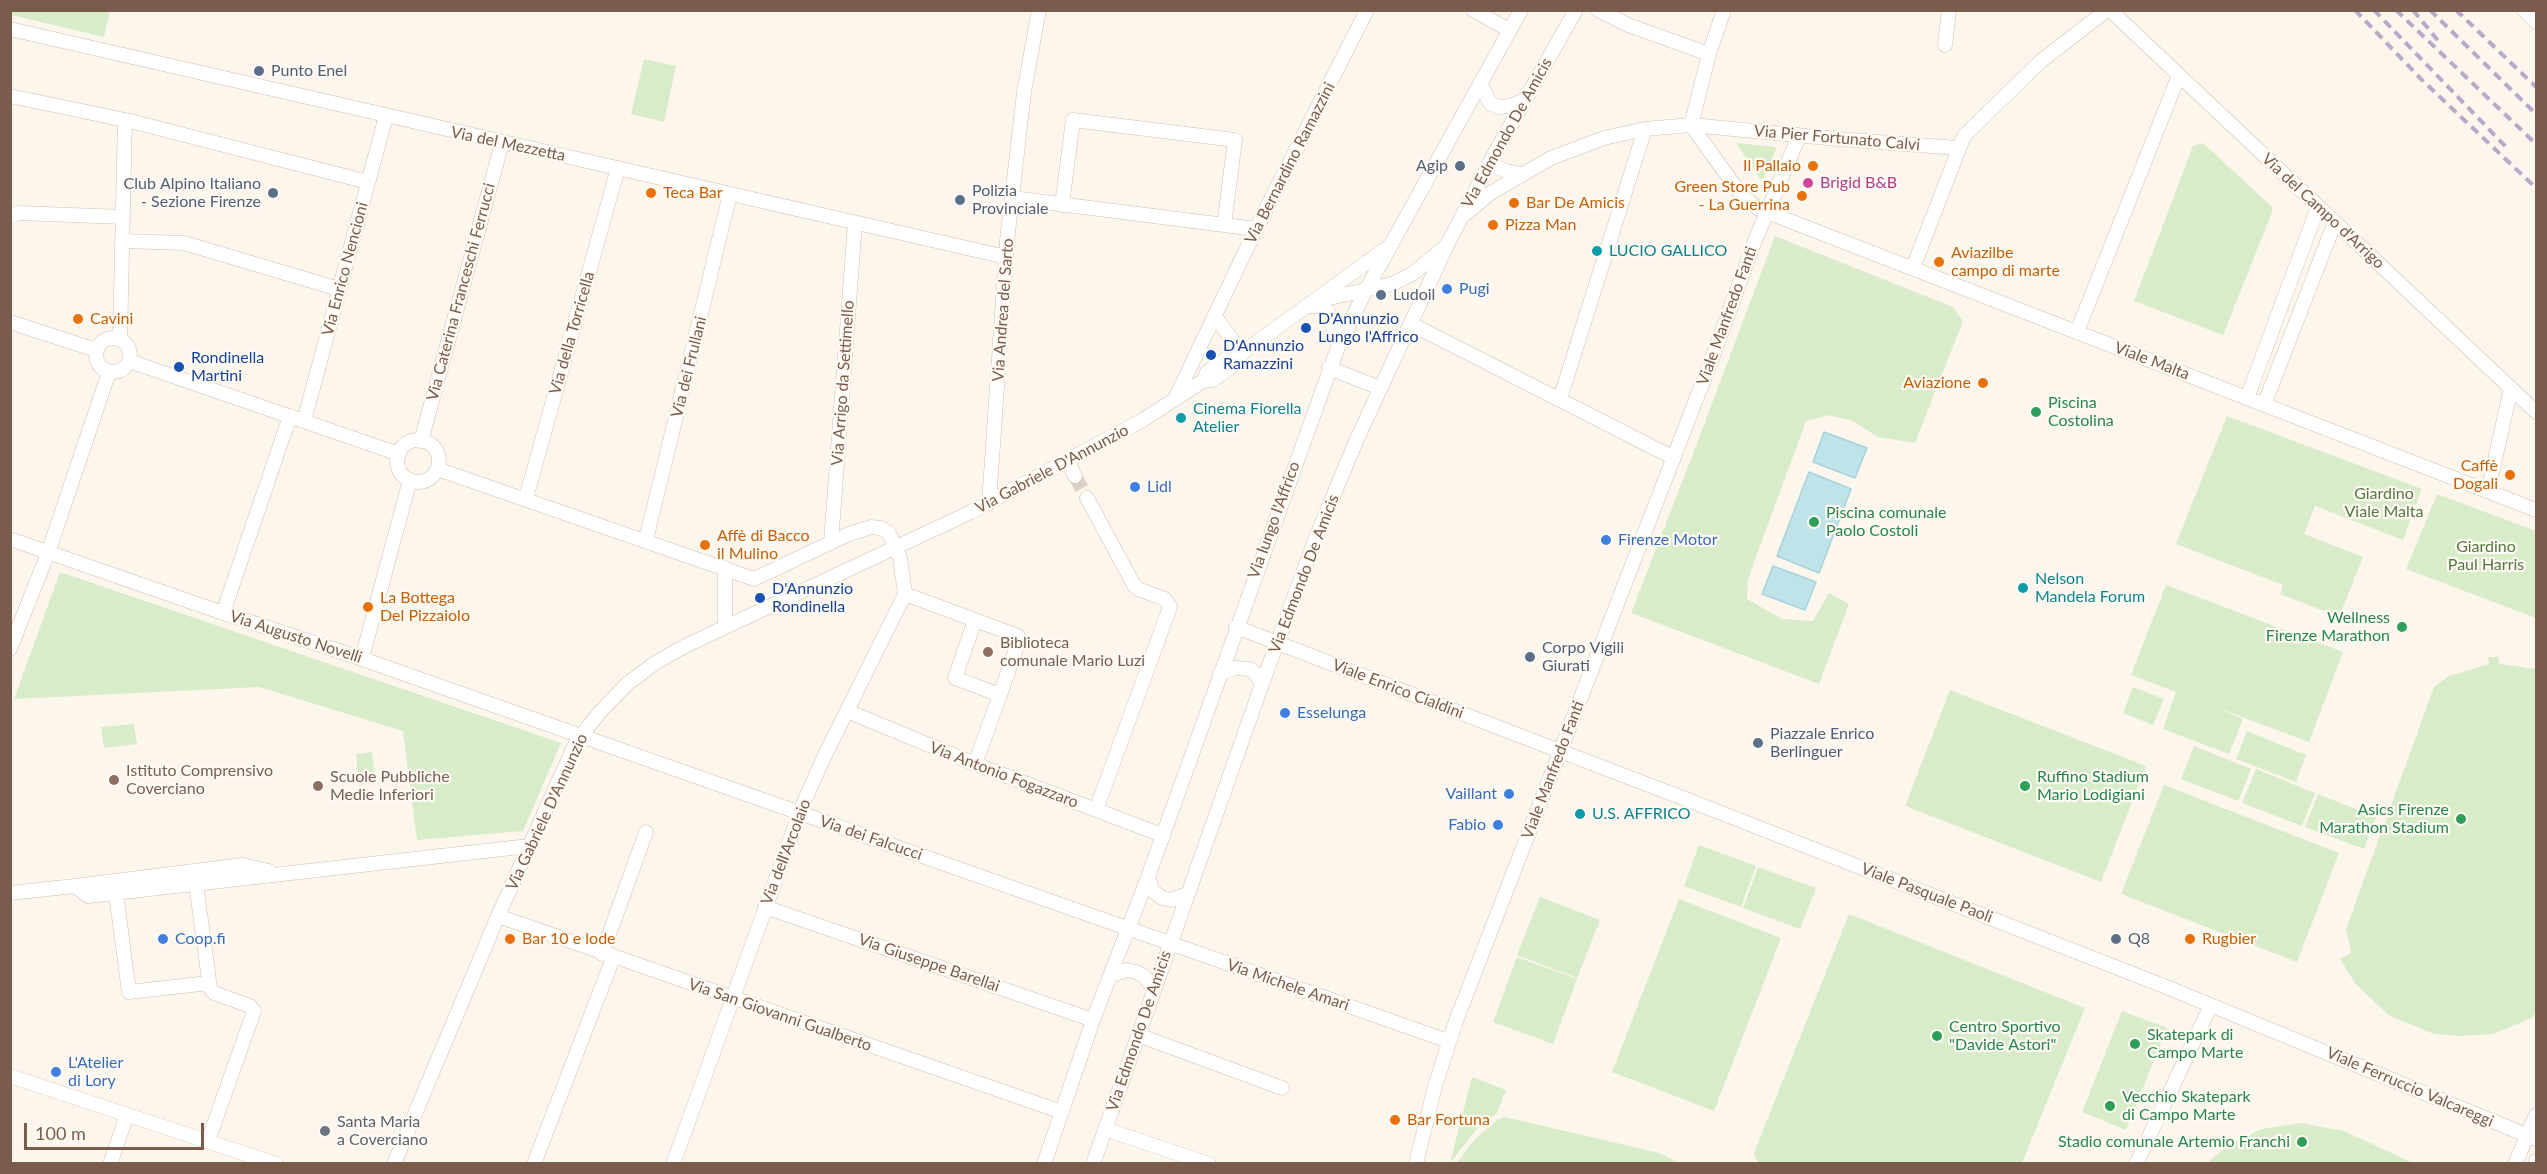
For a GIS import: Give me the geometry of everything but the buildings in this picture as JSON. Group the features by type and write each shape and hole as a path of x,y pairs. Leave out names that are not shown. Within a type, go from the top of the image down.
{"street":[{"name":"Via Andrea del Sarto","path":"989,503 1006,257 1024,93 1039,10"},
{"name":"Via Bernardino Ramazzini","path":"1174,401 1367,10"},
{"path":"1473,10 1509,30"},
{"name":"Via lungo l'Affrico","path":"1044,1164 1093,1020 1148,877 1329,368 1366,290 1521,10"},
{"name":"Via Edmondo De Amicis","path":"1093,1164 1187,894 1317,535 1380,388 1447,245 1576,10"},
{"path":"1598,10 1628,25 1709,54"},
{"path":"1691,125 1709,54 1724,10"},
{"path":"1945,45 1949,10"},
{"path":"1913,268 1958,148 1972,127 2041,61 2108,10"},
{"name":"Via del Campo d'Arrigo","path":"2108,10 2536,412"},
{"path":"2524,10 2536,22"},
{"name":"Via del Mezzetta","path":"10,29 1006,257"},
{"path":"2077,332 2179,75"},
{"path":"1480,82 1490,103 1498,107 1510,106 1525,100"},
{"path":"10,96 125,120 368,182"},
{"name":"Via Enrico Nencioni","path":"304,421 386,116"},
{"path":"120,339 105,340 96,350 97,363 109,372 121,370 129,361 129,348 120,339 125,120"},
{"path":"1062,205 1073,120 1235,140 1224,225"},
{"name":"Via Pier Fortunato Calvi","path":"1461,218 1482,200 1521,174 1551,158 1581,146 1645,129 1691,125 1958,148"},
{"name":"Viale Malta","path":"1691,125 1742,196 1751,204 1767,212 2536,510"},
{"path":"1560,399 1645,129"},
{"name":"Viale Manfredo Fanti","path":"1416,1164 1448,1041 1767,212 1799,136"},
{"name":"Via Caterina Franceschi Ferrucci","path":"421,441 502,143"},
{"path":"1490,164 1521,174"},
{"name":"Via della Torricella","path":"526,498 618,168"},
{"name":"Via dei Frullani","path":"646,540 730,194"},
{"path":"1012,198 1257,229"},
{"path":"2247,398 2318,207"},
{"path":"10,216 19,213 123,217"},
{"path":"2264,405 2335,222"},
{"name":"Via Arrigo da Settimello","path":"831,543 855,223"},
{"path":"122,241 184,243 339,289"},
{"name":"Via Gabriele D'Annunzio","path":"394,1164 498,916 580,736 606,705 638,675 669,654 725,626 989,503 1174,401 1203,381 1207,372 1212,368 1233,354 1242,353 1391,245"},
{"path":"1366,290 1382,287 1405,278 1447,245"},
{"name":"Via Gabriele D'Annunzio","path":"1308,306 1331,297 1366,290"},
{"path":"1308,306 1322,307 1329,312 1339,345"},
{"path":"1216,318 1242,353"},
{"path":"10,322 96,350"},
{"path":"1411,324 1674,458"},
{"path":"129,361 399,454"},
{"path":"1329,368 1380,388"},
{"path":"10,649 48,553 109,372"},
{"path":"2488,491 2511,388"},
{"path":"223,613 290,416"},
{"path":"421,441 427,442 436,451 439,462 437,469 426,480 410,480 399,468 399,454 405,445 421,441"},
{"path":"1067,461 1075,476"},
{"path":"437,469 754,579 857,531 876,527 889,533 902,566 905,594 1019,637 975,764"},
{"path":"362,658 410,480"},
{"path":"1087,498 1134,585 1138,589 1165,599 1170,607 1096,810"},
{"name":"Via Augusto Novelli","path":"10,539 223,613 362,658 580,736"},
{"path":"725,568 725,626"},
{"name":"Via dell'Arcolaio","path":"673,1164 800,813 824,757 905,594"},
{"path":"975,620 954,678 1000,695"},
{"name":"Viale Enrico Cialdini","path":"1236,627 1560,751"},
{"path":"1220,673 1235,668 1250,669 1262,684"},
{"name":"Via Antonio Fogazzaro","path":"847,711 975,764 1162,835"},
{"name":"Via dei Falcucci","path":"580,736 1127,929"},
{"name":"Viale Pasquale Paoli","path":"1560,751 2293,1038"},
{"path":"534,1164 607,956 646,832"},
{"path":"75,886 88,896 530,846"},
{"path":"10,893 242,865 283,873"},
{"path":"1148,877 1153,891 1162,898 1171,900 1187,894"},
{"path":"196,884 208,983 212,991 250,1006 254,1011 208,1141"},
{"path":"116,893 129,992 208,983"},
{"name":"Via Giuseppe Barellai","path":"765,907 1093,1020"},
{"name":"Via San Giovanni Gualberto","path":"498,916 607,956 1062,1112"},
{"name":"Via Michele Amari","path":"1127,929 1448,1041"},
{"path":"1111,975 1126,970 1140,973 1154,989"},
{"path":"2136,1164 2211,1005"},
{"path":"1138,1035 1282,1088"},
{"name":"Viale Ferruccio Valcareggi","path":"2293,1038 2532,1137"},
{"path":"10,1076 208,1141 242,1158 276,1164"},
{"path":"110,1164 127,1115"},
{"path":"2515,1164 2532,1137 2536,1115"},
{"path":"1105,1129 1209,1164"}],"green space":[{"path":"11,10 110,11 104,37 11,15"},
{"path":"644,59 676,66 664,122 631,114"},
{"path":"1736,143 1777,147 1763,179 1760,179"},
{"path":"2203,143 2272,207 2223,335 2134,301 2193,146"},
{"path":"1775,236 1953,307 1963,321 1915,443 1878,437 1853,421 1829,415 1806,421 1748,579 1747,599 1782,619 1813,621 1829,593 1849,604 1819,684 1631,613"},
{"name":"Giardino Viale Malta","path":"2227,416 2422,489 2403,540 2315,506 2304,534 2363,557 2339,617 2280,594 2283,585 2176,544"},
{"name":"Giardino Paul Harris","path":"2437,494 2536,531 2536,618 2406,569"},
{"path":"60,572 561,743 523,831 417,840 403,731 259,687 14,699"},
{"path":"2166,585 2343,652 2309,742 2210,705 2243,719 2229,754 2163,729 2176,692 2131,675"},
{"name":"Asics Firenze Marathon Stadium","path":"2488,657 2498,657 2499,664 2536,669 2536,1012 2532,1018 2493,1034 2460,1036 2434,1034 2388,1015 2355,983 2340,959 2351,953 2346,929 2434,687 2449,676 2489,664"},
{"path":"2133,687 2164,699 2153,725 2123,713"},
{"name":"Ruffino Stadium Mario Lodigiani","path":"1950,690 2146,766 2101,882 1905,806"},
{"path":"134,724 137,744 104,748 101,727"},
{"path":"2247,731 2306,755 2296,782 2236,759"},
{"path":"2194,746 2251,769 2238,801 2181,779"},
{"path":"372,752 376,783 359,785 356,754"},
{"path":"2256,769 2315,793 2302,826 2242,803"},
{"path":"2164,785 2339,853 2297,962 2121,894"},
{"path":"2318,794 2376,817 2364,849 2305,827"},
{"path":"1699,845 1756,866 1741,907 1684,886"},
{"path":"1758,867 1816,888 1800,929 1743,908"},
{"path":"1540,897 1600,920 1577,978 1517,955"},
{"path":"1679,899 1781,938 1714,1111 1612,1072"},
{"name":"Centro Sportivo \"Davide Astori\"","path":"1849,914 2085,1008 2022,1163 1758,1163 1754,1153"},
{"path":"1517,957 1577,979 1553,1044 1493,1022"},
{"name":"Skatepark di Campo Marte","path":"2122,1011 2167,1028 2126,1130 2082,1112"},
{"path":"1472,1077 1506,1090 1497,1113 1478,1127 1450,1163"},
{"path":"1505,1117 1659,1153 1679,1163 1457,1163 1474,1140 1497,1120"},
{"name":"Stadio comunale Artemio Franchi","path":"2301,1123 2344,1131 2413,1163 2207,1163 2227,1146 2262,1129"}],"water":[{"name":"Piscina comunale Paolo Costoli","path":"1824,432 1867,448 1855,478 1813,462"},
{"name":"Piscina comunale Paolo Costoli","path":"1809,472 1851,489 1819,573 1777,556"},
{"name":"Piscina comunale Paolo Costoli","path":"1773,566 1816,582 1805,610 1762,594"}],"tunnel":[{"path":"1075,476 1087,498"}],"railway":[{"path":"2355,10 2421,79 2536,188"},
{"path":"2374,10 2507,148"},
{"path":"2396,10 2536,144"},
{"path":"2413,10 2440,43"},
{"path":"2430,10 2536,114"},
{"path":"2456,10 2536,87"}],"place":[{"name":"Punto Enel","path":"259,71"},
{"name":"Agip","path":"1460,166"},
{"name":"Il Pallaio","path":"1813,166"},
{"name":"Brigid B&B","path":"1808,183"},
{"name":"Club Alpino Italiano - Sezione Firenze","path":"273,193"},
{"name":"Teca Bar","path":"651,193"},
{"name":"Green Store Pub - La Guerrina","path":"1802,196"},
{"name":"Polizia Provinciale","path":"960,200"},
{"name":"Bar De Amicis","path":"1514,203"},
{"name":"Pizza Man","path":"1493,225"},
{"name":"LUCIO GALLICO","path":"1597,251"},
{"name":"Aviazilbe campo di marte","path":"1939,262"},
{"name":"Pugi","path":"1447,289"},
{"name":"Ludoil","path":"1381,295"},
{"name":"Cavini","path":"78,319"},
{"name":"D'Annunzio Lungo l'Affrico","path":"1306,328"},
{"name":"D'Annunzio Ramazzini","path":"1211,355"},
{"name":"Rondinella Martini","path":"179,367"},
{"name":"Aviazione","path":"1983,383"},
{"name":"Piscina Costolina","path":"2036,412"},
{"name":"Cinema Fiorella Atelier","path":"1181,418"},
{"name":"Caffè Dogali","path":"2510,475"},
{"name":"Lidl","path":"1135,487"},
{"name":"Piscina comunale Paolo Costoli","path":"1814,522"},
{"name":"Firenze Motor","path":"1606,540"},
{"name":"Affè di Bacco il Mulino","path":"705,545"},
{"name":"Nelson Mandela Forum","path":"2023,588"},
{"name":"D'Annunzio Rondinella","path":"760,598"},
{"name":"La Bottega Del Pizzaiolo","path":"368,607"},
{"name":"Wellness Firenze Marathon","path":"2402,627"},
{"name":"Biblioteca comunale Mario Luzi","path":"988,652"},
{"name":"Corpo Vigili Giurati","path":"1530,657"},
{"name":"Esselunga","path":"1285,713"},
{"name":"Piazzale Enrico Berlinguer","path":"1758,743"},
{"name":"Istituto Comprensivo Coverciano","path":"114,780"},
{"name":"Scuole Pubbliche Medie Inferiori","path":"318,786"},
{"name":"Ruffino Stadium Mario Lodigiani","path":"2025,786"},
{"name":"Vaillant","path":"1509,794"},
{"name":"U.S. AFFRICO","path":"1580,814"},
{"name":"Asics Firenze Marathon Stadium","path":"2461,819"},
{"name":"Fabio","path":"1498,825"},
{"name":"Coop.fi","path":"163,939"},
{"name":"Bar 10 e lode","path":"510,939"},
{"name":"Q8","path":"2116,939"},
{"name":"Rugbier","path":"2190,939"},
{"name":"Centro Sportivo \"Davide Astori\"","path":"1937,1036"},
{"name":"Skatepark di Campo Marte","path":"2135,1044"},
{"name":"L'Atelier di Lory","path":"56,1072"},
{"name":"Vecchio Skatepark di Campo Marte","path":"2110,1106"},
{"name":"Bar Fortuna","path":"1395,1120"},
{"name":"Santa Maria a Coverciano","path":"325,1131"},
{"name":"Stadio comunale Artemio Franchi","path":"2302,1142"}]}
